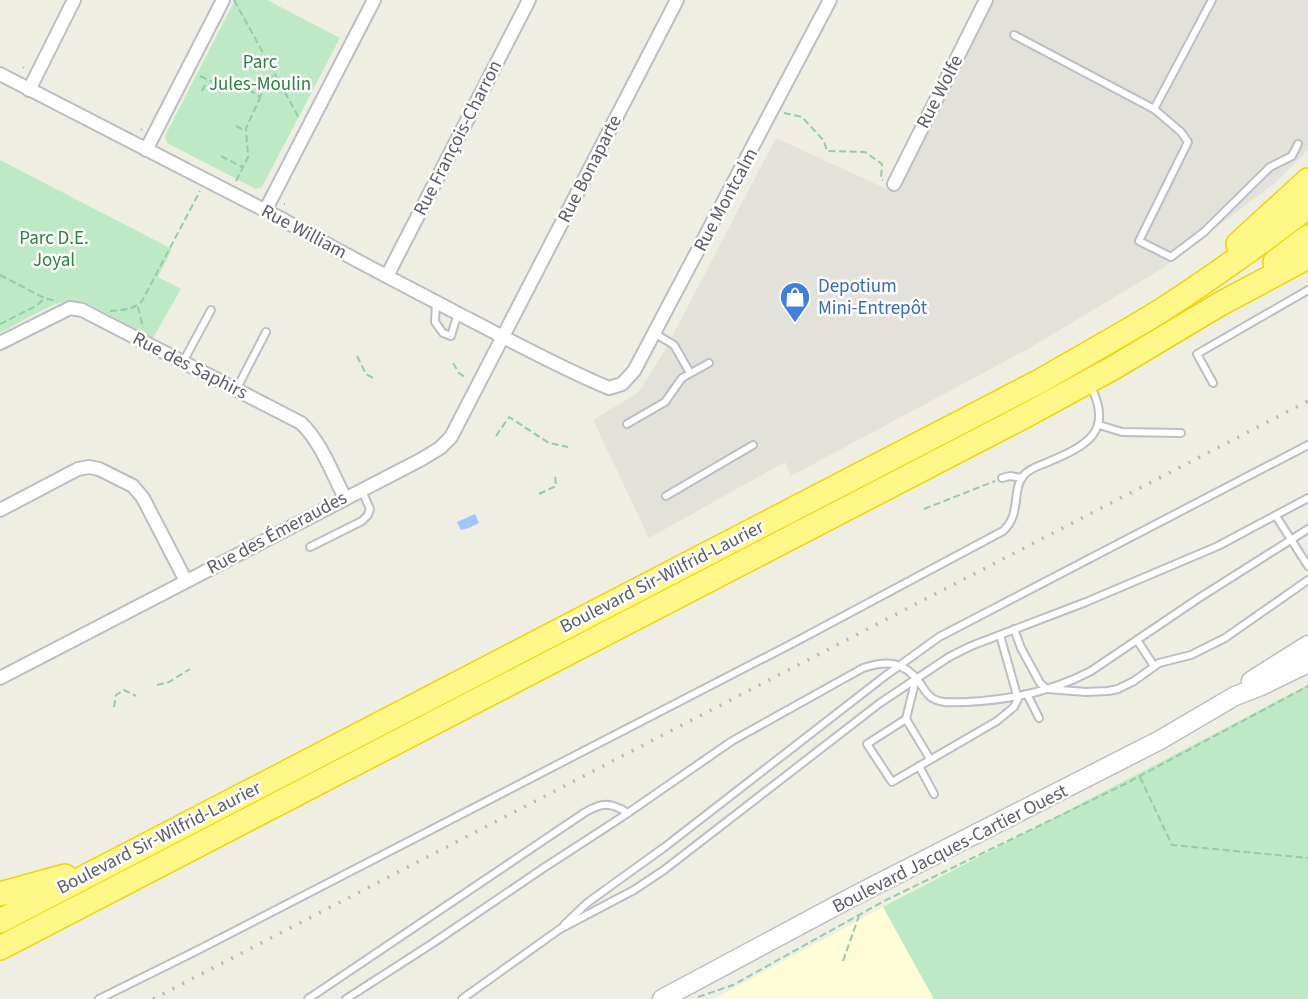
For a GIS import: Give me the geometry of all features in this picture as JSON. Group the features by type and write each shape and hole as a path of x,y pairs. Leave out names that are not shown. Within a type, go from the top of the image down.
{"highway":[{"path":"1180,298 1308,180"},
{"name":"Boulevard Sir-Wilfrid-Laurier","path":"0,921 1011,396 1180,298 1308,207"},
{"path":"1220,304 1308,237"},
{"path":"1220,304 1308,257"},
{"name":"Boulevard Sir-Wilfrid-Laurier","path":"0,948 1089,382 1220,304"},
{"path":"0,894 112,862"}],"main road":[{"name":"Boulevard Jacques-Cartier Ouest","path":"1235,696 1255,677 1308,645"},
{"name":"Boulevard Jacques-Cartier Ouest","path":"669,998 856,895 1160,740 1235,696 1308,663"}],"street":[{"path":"29,90 74,0"},
{"path":"146,149 223,0"},
{"path":"265,211 374,0"},
{"name":"Rue François-Charron","path":"387,276 529,0"},
{"name":"Rue Bonaparte","path":"503,337 677,0"},
{"name":"Rue Montcalm","path":"609,388 622,384 634,371 830,0"},
{"name":"Rue Wolfe","path":"894,184 986,0"},
{"name":"Rue William","path":"0,74 503,337 609,388"},
{"name":"Rue des Saphirs","path":"0,344 71,308 82,310 301,423 309,430 345,498"},
{"name":"Rue des Émeraudes","path":"0,678 440,448 451,437 503,337"},
{"path":"0,509 78,469 99,469 133,486 143,498 186,581"}],"lane":[{"path":"1154,109 1212,0"},
{"path":"1014,35 1154,109 1181,132 1188,142 1139,241 1171,257 1204,232 1270,167 1292,156 1298,144"},
{"path":"1213,383 1197,354 1308,290"},
{"path":"436,302 435,322 443,333 451,335 458,313"},
{"path":"183,362 211,310"},
{"path":"236,390 267,331"},
{"path":"654,333 674,345 690,373"},
{"path":"627,424 665,402 682,378 709,363"},
{"path":"99,999 998,534 1007,527 1013,517 1022,478 1035,467 1081,446 1095,433 1099,425 1099,405 1089,382"},
{"path":"1099,425 1122,432 1181,433"},
{"path":"666,495 753,445"},
{"path":"560,929 587,903 939,637 1308,445"},
{"path":"1002,478 1022,478"},
{"path":"310,547 362,521 368,515 370,509 362,489"},
{"path":"462,999 560,929 634,890 707,838 880,704 960,651 1218,547 1308,498"},
{"path":"1276,516 1308,566"},
{"path":"346,999 732,741 855,672 876,665 899,665 909,670 931,698 943,702 979,701 1047,689 1083,675 1308,529"},
{"path":"1014,629 1031,667 1047,689 1108,691 1127,685 1154,666 1191,655 1225,638 1308,580"},
{"path":"916,678 906,719 867,744 892,782 997,720 1017,704 1000,635"},
{"path":"1137,640 1154,666"},
{"path":"1027,694 1039,718"},
{"path":"906,719 930,759"},
{"path":"919,766 934,793"},
{"path":"308,999 593,808 600,805 614,806 628,813"},
{"path":"624,876 634,890"}],"path":[{"path":"234,0 299,119"},
{"path":"236,181 248,158 246,128 274,72"},
{"path":"195,74 220,86 242,85 260,97"},
{"path":"202,91 207,80"},
{"path":"784,113 802,117 824,141 827,151 865,152 882,164 881,180 894,184"},
{"path":"236,126 246,128"},
{"path":"221,156 243,167"},
{"path":"130,309 142,301 200,190"},
{"path":"0,275 44,298 36,306 0,324"},
{"path":"0,280 5,277"},
{"path":"138,306 147,345"},
{"path":"357,356 366,374 373,379"},
{"path":"453,363 459,373 478,385"},
{"path":"496,436 509,417 549,443 568,447"},
{"path":"539,494 556,486 555,474"},
{"path":"924,509 1002,478"},
{"path":"157,685 169,682 190,669"},
{"path":"694,999 733,985 884,901 1139,776 1308,686"},
{"path":"114,707 116,695 124,690 135,696"},
{"path":"1139,776 1172,845 1308,858"},
{"path":"843,961 859,915"}],"shaded area":[{"path":"991,0 1308,0 1308,150 1275,183 1163,268 1028,349 791,476 785,462 649,538 593,420 639,392 665,350 776,138 893,192"},
{"path":"883,907 934,999 714,999"}],"green space":[{"name":"Parc Jules-Moulin","path":"235,0 267,0 340,38 262,187 256,189 167,143 165,136"},
{"name":"Parc D.E. Joyal","path":"0,160 172,249 158,277 181,289 153,338 90,305 73,301 52,306 0,333"},
{"path":"1308,685 1308,999 934,999 883,907"}],"water":[{"path":"475,514 479,523 461,530 457,522"}],"railway":[{"path":"153,999 1308,401"}],"place":[{"name":"Depotium Mini-Entrepôt","path":"795,324"}]}
